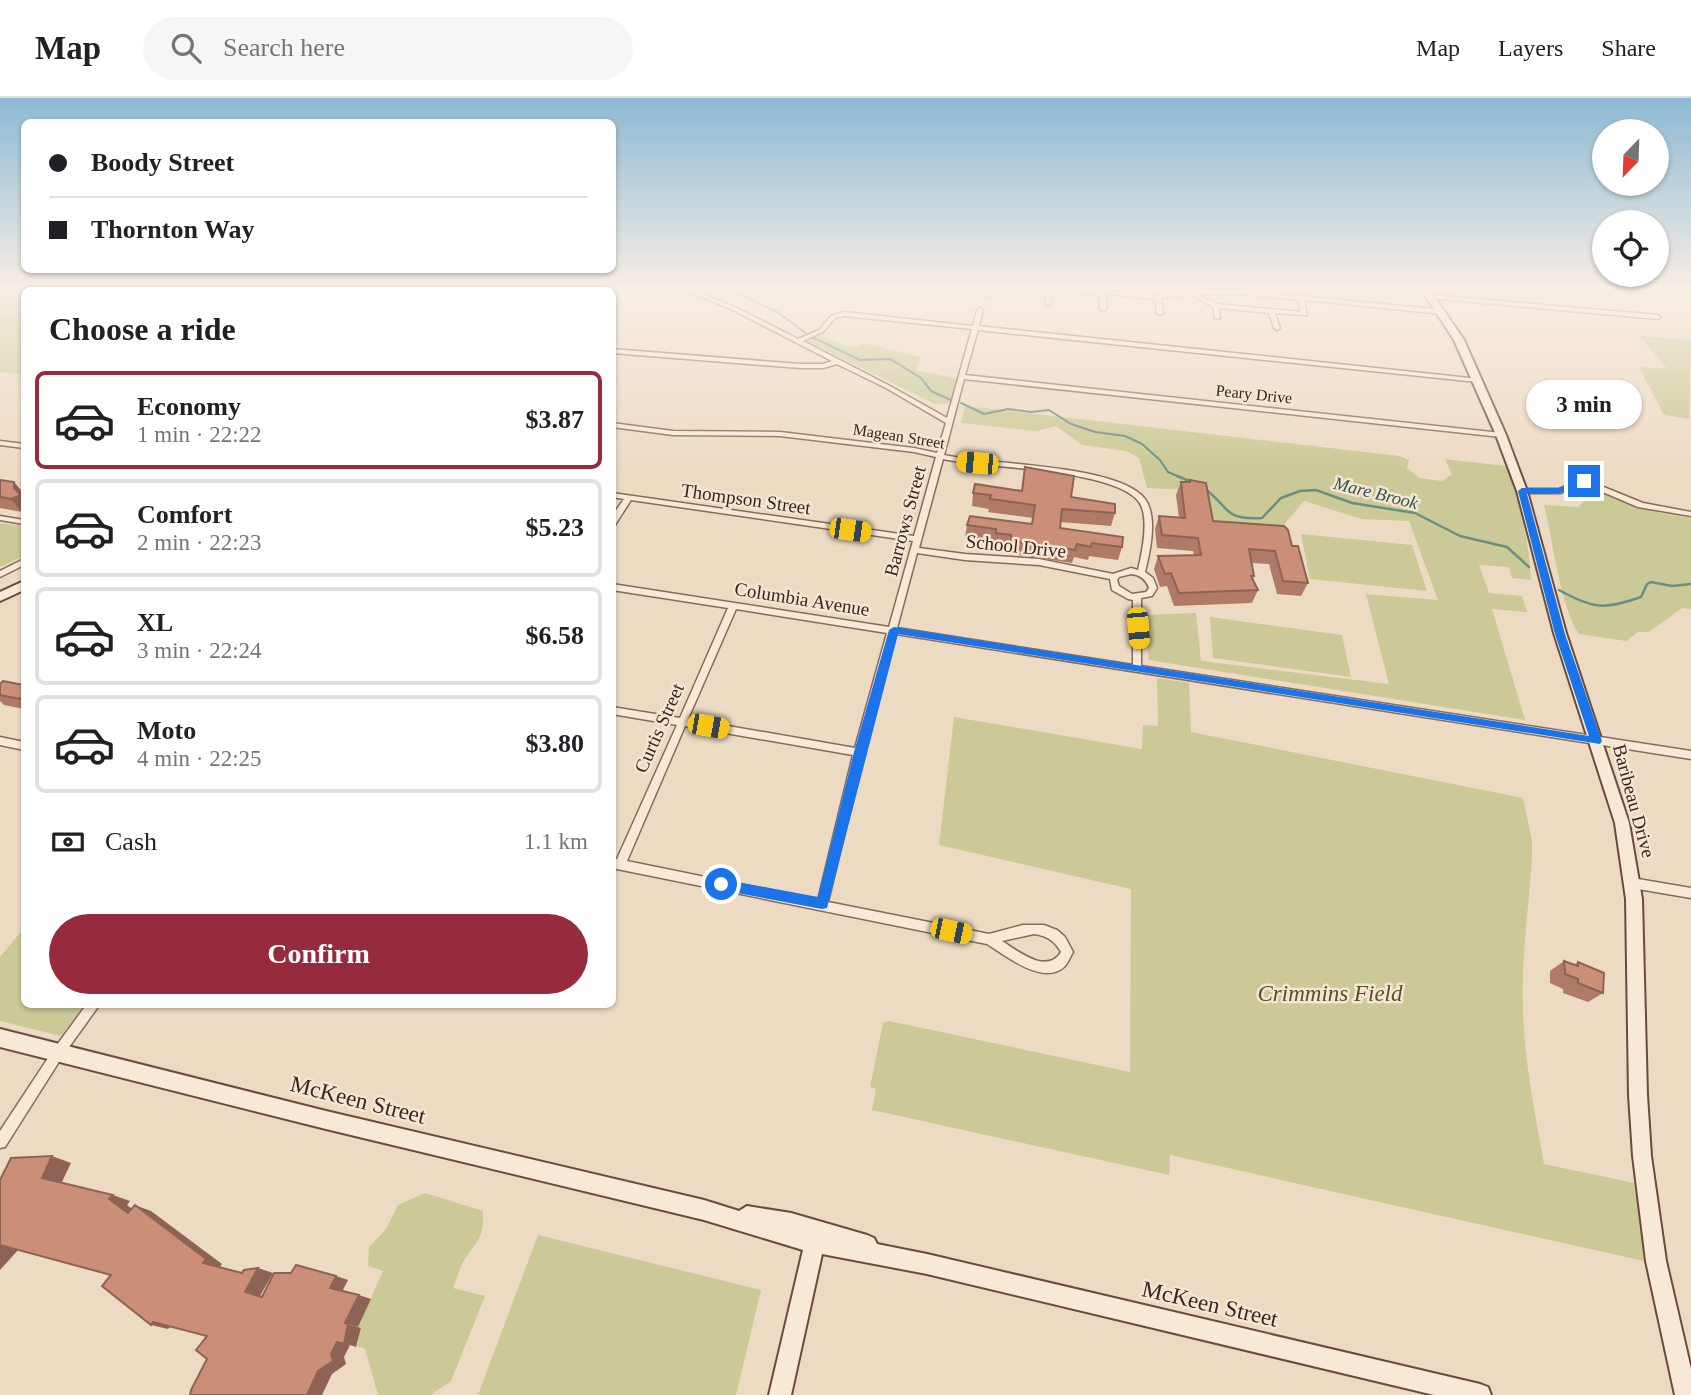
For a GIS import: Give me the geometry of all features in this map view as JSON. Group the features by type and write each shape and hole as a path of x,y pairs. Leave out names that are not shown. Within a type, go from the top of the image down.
{"street":[{"path":"815,350 949,422"},
{"name":"Barrows Street","path":"822,904 859,752 969,350"},
{"path":"1188,350 1477,380"},
{"name":"Baribeau Drive","path":"1463,350 1522,491 1560,634 1622,823 1632,883 1642,1156 1656,1261 1686,1395"},
{"path":"616,351 800,366 824,366 838,361"},
{"name":"Peary Drive","path":"962,377 1501,435"},
{"name":"Magean Street","path":"616,426 673,433 780,434 914,450 962,461 1082,474 1127,488 1142,500 1147,511 1148,546 1141,573 1151,581 1153,588 1150,594 1137,597 1137,668"},
{"path":"0,443 21,446"},
{"path":"1522,491 1560,491 1584,481 1641,505 1691,514"},
{"name":"Thompson Street","path":"616,496 918,539"},
{"path":"616,517 628,498"},
{"path":"0,518 21,522"},
{"name":"School Drive","path":"914,550 1039,562 1114,577"},
{"path":"0,574 21,564"},
{"path":"1137,597 1118,590 1114,585 1114,577 1126,571 1141,573"},
{"path":"0,597 21,586"},
{"name":"Columbia Avenue","path":"616,588 1691,755"},
{"name":"Curtis Street","path":"616,864 733,606"},
{"path":"616,711 859,752"},
{"path":"0,741 21,745"},
{"path":"616,864 989,939 1041,969 1056,967 1063,962 1067,952 1061,939 1048,929 1029,930 989,939"},
{"path":"1632,883 1691,893"},
{"path":"0,1142 91,1008"},
{"name":"McKeen Street","path":"0,1038 704,1210 791,1223 816,1237 1480,1395"},
{"path":"780,1395 816,1237"}],"green space":[{"path":"0,350 21,350 21,375 0,372"},
{"path":"824,350 890,350 920,357 916,371 957,378 950,403 935,404"},
{"path":"1651,350 1691,350 1689,419 1664,415 1639,367 1667,369"},
{"path":"965,406 1400,456 1409,460 1407,468 1419,478 1442,481 1452,474 1445,459 1506,466 1523,522 1531,580 1512,578 1509,567 1479,565 1489,593 1522,596 1527,612 1492,609 1525,720 1149,660 1143,615 1196,613 1201,661 1389,684 1366,594 1438,600 1409,521 1362,519 1304,501 1275,535 1210,528 1204,491 1147,488 1139,458 1126,451 1082,445 1056,426 1036,431 961,423"},
{"path":"1595,491 1660,513 1691,518 1691,609 1682,608 1649,632 1638,632 1626,641 1579,634 1567,609 1558,574 1544,505 1578,507"},
{"path":"0,523 21,526 21,557 0,567"},
{"path":"1301,534 1412,545 1427,591 1310,579"},
{"path":"1210,617 1342,635 1351,677 1213,658"},
{"name":"Crimmins Field","path":"1157,678 1189,683 1191,732 1523,798 1532,841 1523,970 1525,1047 1544,1164 1634,1183 1648,1262 1170,1155 1169,1175 872,1110 876,1089 870,1087 883,1023 889,1021 1130,1072 1131,889 939,845 954,717 1142,749 1143,725 1158,726"},
{"path":"21,932 21,1008 83,1008 61,1036 0,1021 0,957"},
{"path":"425,1193 483,1211 480,1236 462,1263 453,1288 485,1296 451,1381 430,1395 378,1395 365,1349 357,1346 361,1328 358,1327 383,1271 368,1266 369,1247 386,1229 398,1205"},
{"path":"538,1235 761,1290 736,1395 478,1395"}],"building":[{"path":"1025,467 1074,476 1071,497 1115,504 1115,513 1062,509 1060,528 1123,537 1122,547 1092,543 1091,547 1077,544 1075,550 1012,541 1011,535 996,533 996,529 967,525 970,516 1032,524 1035,505 990,499 991,495 973,493 975,484 1022,491"},
{"path":"0,480 14,482 14,488 21,495 11,499 0,497"},
{"path":"1190,480 1206,483 1213,521 1284,526 1288,530 1292,546 1298,546 1308,583 1283,581 1275,551 1249,549 1254,576 1251,576 1258,590 1179,593 1171,573 1165,574 1158,556 1201,555 1198,538 1162,535 1159,516 1185,518 1181,482"},
{"path":"3,681 21,684 21,698 0,695 0,684"},
{"path":"1564,961 1578,966 1578,962 1604,973 1603,993 1578,983 1578,979 1565,974"},
{"path":"52,1156 42,1178 113,1195 109,1199 128,1213 135,1205 206,1259 203,1263 242,1273 244,1270 258,1268 245,1292 262,1297 274,1273 291,1273 296,1265 336,1276 330,1288 359,1295 345,1323 348,1324 344,1344 337,1342 331,1354 333,1361 318,1371 307,1395 190,1395 207,1359 196,1350 207,1336 153,1322 151,1325 102,1286 111,1275 0,1245 0,1180 11,1158"}],"waterway":[{"name":"Mare Brook","path":"838,350 860,360 890,359 921,378 931,391 951,400"},
{"name":"Mare Brook","path":"961,403 984,414 1008,409 1031,412 1049,410 1071,424 1095,432 1125,436 1142,444 1160,460 1168,472 1182,478"},
{"name":"Mare Brook","path":"1177,476 1182,478"},
{"name":"Mare Brook","path":"1182,478 1192,482"},
{"name":"Mare Brook","path":"1204,488 1228,511 1240,517 1262,518 1281,498 1300,491 1316,490 1352,503 1415,513 1460,536 1507,547 1529,567"},
{"name":"Mare Brook","path":"1559,590 1590,604 1608,606 1641,597 1647,584 1651,582 1672,586 1691,584"}],"route":[{"path":"721,884 822,904 859,752 894,630 1596,741 1560,634 1522,491 1560,491 1584,481"}]}
